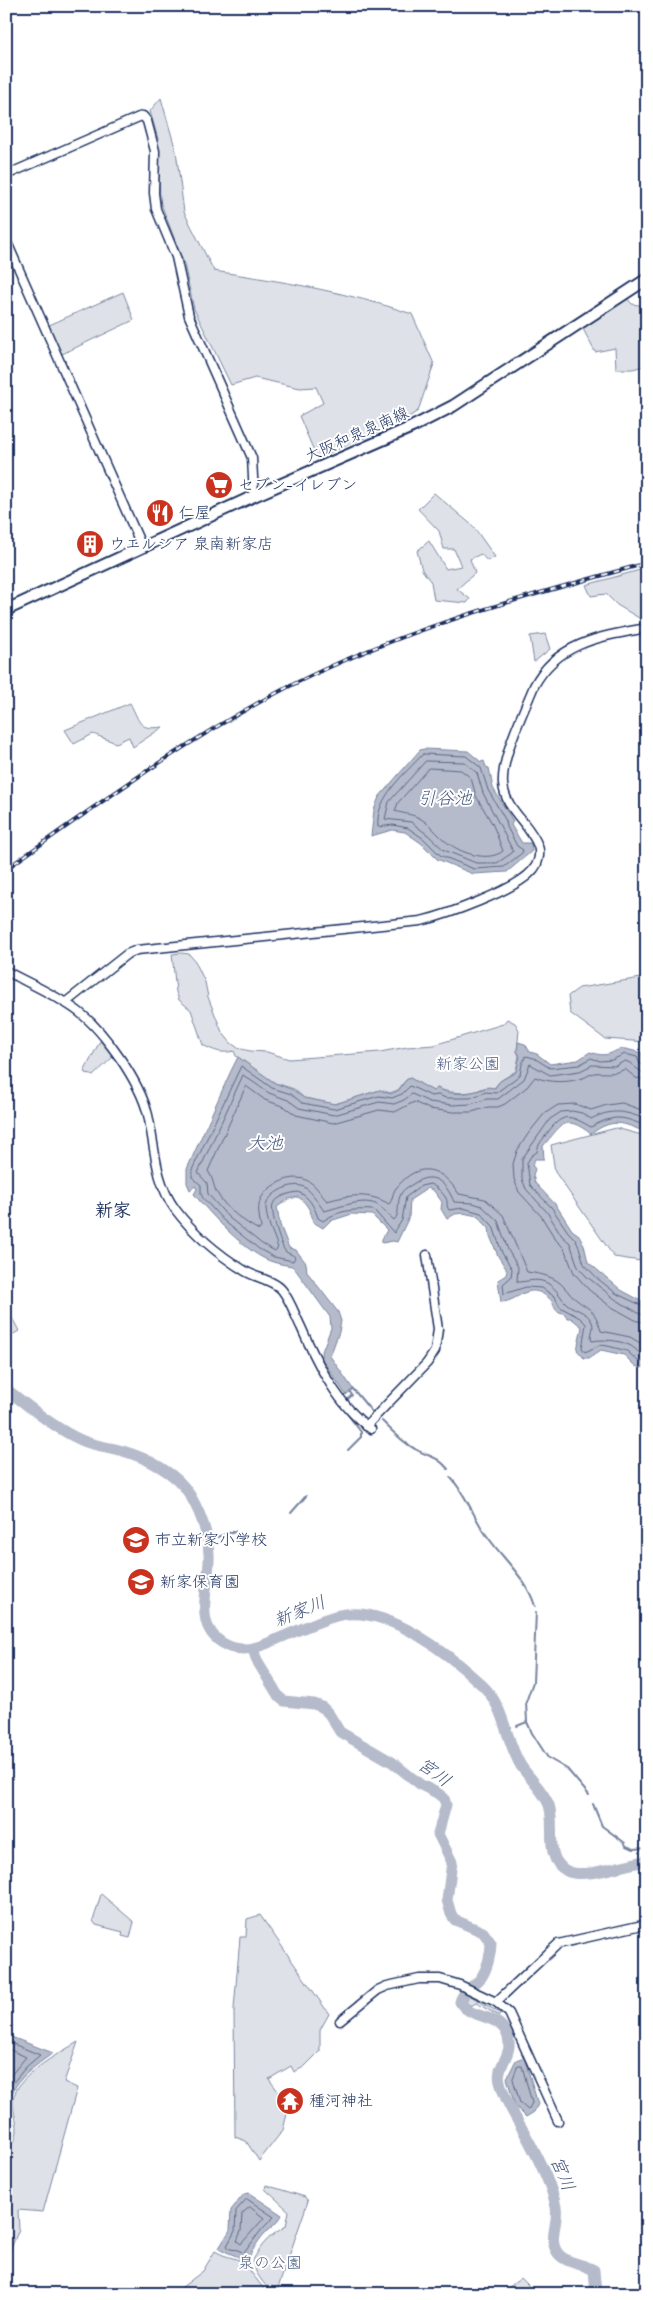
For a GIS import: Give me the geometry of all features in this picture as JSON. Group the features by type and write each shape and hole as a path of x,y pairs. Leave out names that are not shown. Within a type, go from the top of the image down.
{"main road":[{"name":"大阪和泉泉南線","path":"6,610 254,496 412,427 453,406 647,280"}],"street":[{"path":"6,175 140,117 145,118 155,151 154,193 156,209 176,257 189,316 252,458 254,496"},
{"path":"6,240 142,547"},
{"path":"65,1003 127,954 137,950 421,921 463,908 526,876 536,865 539,849 532,835 508,801 503,778 508,755 534,686 546,669 572,647 596,638 647,628"},
{"path":"6,971 65,1003 80,1013 95,1028 138,1086 147,1114 161,1181 169,1201 195,1231 224,1257 246,1272 281,1288 315,1359 344,1402 369,1428 427,1363 435,1351 438,1329 427,1255"},
{"path":"496,2002 558,1944 647,1924"},
{"path":"340,2021 378,1990 386,1986 419,1979 440,1979 460,1985 496,2002 509,2013 558,2120"}],"green space":[{"path":"161,98 176,151 184,212 214,271 339,293 412,314 434,364 418,411 401,422 317,458 299,416 323,403 316,387 300,388 255,378 231,385 194,309 184,264 160,201 158,139 150,111"},
{"path":"123,292 134,320 60,355 47,326"},
{"path":"626,297 632,304 645,306 647,312 647,365 633,369 616,369 615,348 595,352 582,327"},
{"path":"434,493 473,526 495,557 487,561 481,554 470,559 475,573 457,589 470,599 467,603 434,600 431,582 422,570 417,551 429,541 446,569 461,566 454,549 444,549 439,531 418,509"},
{"path":"647,568 647,620 644,621 617,605 606,594 591,596 586,585"},
{"path":"545,634 550,649 534,662 530,636"},
{"path":"130,703 141,724 155,728 163,727 133,747 129,737 116,743 93,734 74,744 65,730"},
{"name":"新家公園","path":"172,954 189,954 195,961 205,982 208,997 222,1032 238,1048 267,1052 289,1059 380,1052 434,1045 503,1024 507,1019 515,1023 519,1030 517,1051 519,1056 516,1071 500,1081 494,1088 486,1087 472,1092 451,1092 437,1088 433,1091 410,1078 398,1090 390,1093 380,1090 335,1104 304,1098 294,1089 275,1083 236,1056 234,1051 218,1051 203,1045 191,1010 179,1000 176,992"},
{"path":"647,977 647,1042 605,1039 570,1013 568,996 579,988"},
{"path":"100,1041 113,1057 93,1076 84,1072"},
{"path":"616,1128 638,1134 647,1134 647,1262 614,1257 555,1172 551,1145"},
{"path":"6,1306 19,1331 6,1338"},
{"path":"101,1894 134,1922 130,1938 122,1936 123,1932 96,1925 93,1921"},
{"path":"260,1915 329,2014 320,2030 320,2051 304,2067 294,2072 291,2066 269,2079 289,2106 283,2130 259,2161 246,2141 235,2137 234,2009 240,1937 246,1937 247,1919"},
{"path":"469,1995 500,2013 499,2016 476,2003 471,2006 466,2002"},
{"path":"78,2042 64,2082 77,2088 43,2212 18,2210 19,2229 6,2261 6,2137 14,2142 17,2131 13,2104 14,2094 27,2076 48,2060"},
{"name":"泉の公園","path":"266,2185 305,2197 308,2201 276,2294 273,2294 263,2283 252,2262 266,2241 286,2226 289,2211 265,2189"},
{"path":"215,2251 248,2264 250,2271 268,2294 173,2294 203,2271"},
{"path":"521,2278 537,2294 504,2294 503,2292"}],"water":[{"name":"引谷池","path":"420,750 468,751 481,762 484,761 486,767 489,768 493,788 513,821 511,825 522,843 531,843 532,851 507,872 473,874 437,859 421,843 405,832 392,830 371,836 374,810 379,797"},
{"name":"大池","path":"518,1042 525,1044 530,1052 537,1054 550,1064 578,1060 590,1052 603,1055 621,1049 642,1053 643,1061 647,1062 647,1135 645,1132 630,1126 617,1123 605,1126 591,1134 575,1124 564,1124 559,1127 543,1146 544,1159 535,1159 532,1165 535,1169 533,1175 535,1183 556,1205 572,1230 579,1235 584,1245 588,1262 621,1290 647,1304 647,1365 642,1368 635,1366 624,1355 601,1350 589,1358 584,1358 577,1350 582,1327 571,1318 567,1318 565,1314 557,1311 551,1300 541,1293 529,1291 513,1299 501,1302 498,1280 506,1275 507,1270 498,1256 489,1228 477,1216 463,1213 455,1214 447,1219 441,1209 442,1202 434,1191 428,1188 410,1200 409,1217 397,1242 382,1243 387,1230 372,1215 352,1214 330,1221 323,1228 313,1222 310,1211 301,1199 298,1197 289,1199 277,1207 280,1225 289,1248 296,1250 306,1263 307,1272 338,1312 341,1321 339,1332 330,1356 353,1389 346,1395 323,1361 321,1354 331,1328 330,1317 295,1269 292,1266 275,1263 263,1258 241,1243 194,1194 197,1189 195,1186 190,1190 187,1183 187,1169 230,1073 238,1057 275,1083 293,1090 304,1098 335,1104 380,1090 391,1094 399,1090 406,1080 410,1078 433,1091 437,1088 450,1093 463,1093 495,1088 500,1081 516,1072 520,1056 517,1051"},
{"path":"6,2035 53,2053 26,2074 11,2095 10,2108 15,2129 13,2138 6,2134"},
{"path":"524,2057 538,2104 534,2112 526,2117 515,2106 507,2078 516,2060"},
{"path":"249,2193 282,2215 265,2233 247,2262 219,2248 230,2230 231,2210 244,2194"}],"waterway":[{"name":"新家川","path":"6,1389 61,1430 91,1444 123,1451 142,1458 161,1467 184,1487 197,1508 207,1538 209,1567 205,1606 206,1619 210,1630 218,1640 238,1649 251,1648 264,1645 333,1617 359,1614 378,1617 417,1635 453,1660 490,1693 496,1703 511,1745 521,1766 540,1789 549,1805 553,1850 555,1859 560,1866 567,1871 584,1874 647,1861"},
{"path":"353,1389 372,1412"},
{"path":"346,1401 352,1395 350,1392"},
{"path":"342,1407 361,1432 361,1437 348,1450"},
{"path":"382,1421 406,1443 420,1452 436,1458 448,1469"},
{"path":"450,1477 460,1489 489,1540 525,1585 535,1606"},
{"path":"291,1513 306,1496"},
{"path":"217,1537 235,1531"},
{"name":"新家川","path":"207,1540 213,1538"},
{"path":"536,1612 533,1682 526,1702 527,1722 548,1758 567,1769 589,1795"},
{"name":"宮川","path":"253,1649 257,1661 279,1697 284,1701 314,1704 322,1707 329,1714 340,1732 392,1762 421,1785 444,1798 446,1805 438,1834 452,1862 447,1900 451,1914 455,1920 483,1932 491,1943 487,1966 481,1978 466,1992 460,2002 470,2011 496,2022 506,2032 509,2047 500,2070 500,2082 507,2101 551,2188 557,2213 553,2241 554,2247 564,2259 594,2270 596,2294"},
{"path":"517,1726 527,1722"},
{"name":"新家川","path":"506,1729 511,1727"},
{"path":"593,1804 602,1826 625,1843 626,1846 634,1849 647,1848"}],"railway":[{"path":"6,869 108,797 213,729 286,688 329,667 373,648 463,616 647,563"}],"place":[{"name":"セブン-イレブン","path":"219,485"},
{"name":"仁屋","path":"160,513"},
{"name":"ウエルシア 泉南新家店","path":"90,544"},
{"name":"市立新家小学校","path":"136,1540"},
{"name":"新家保育園","path":"141,1582"},
{"name":"種河神社","path":"290,2101"}],"district":[{"name":"新家","path":"113,1211"}]}
